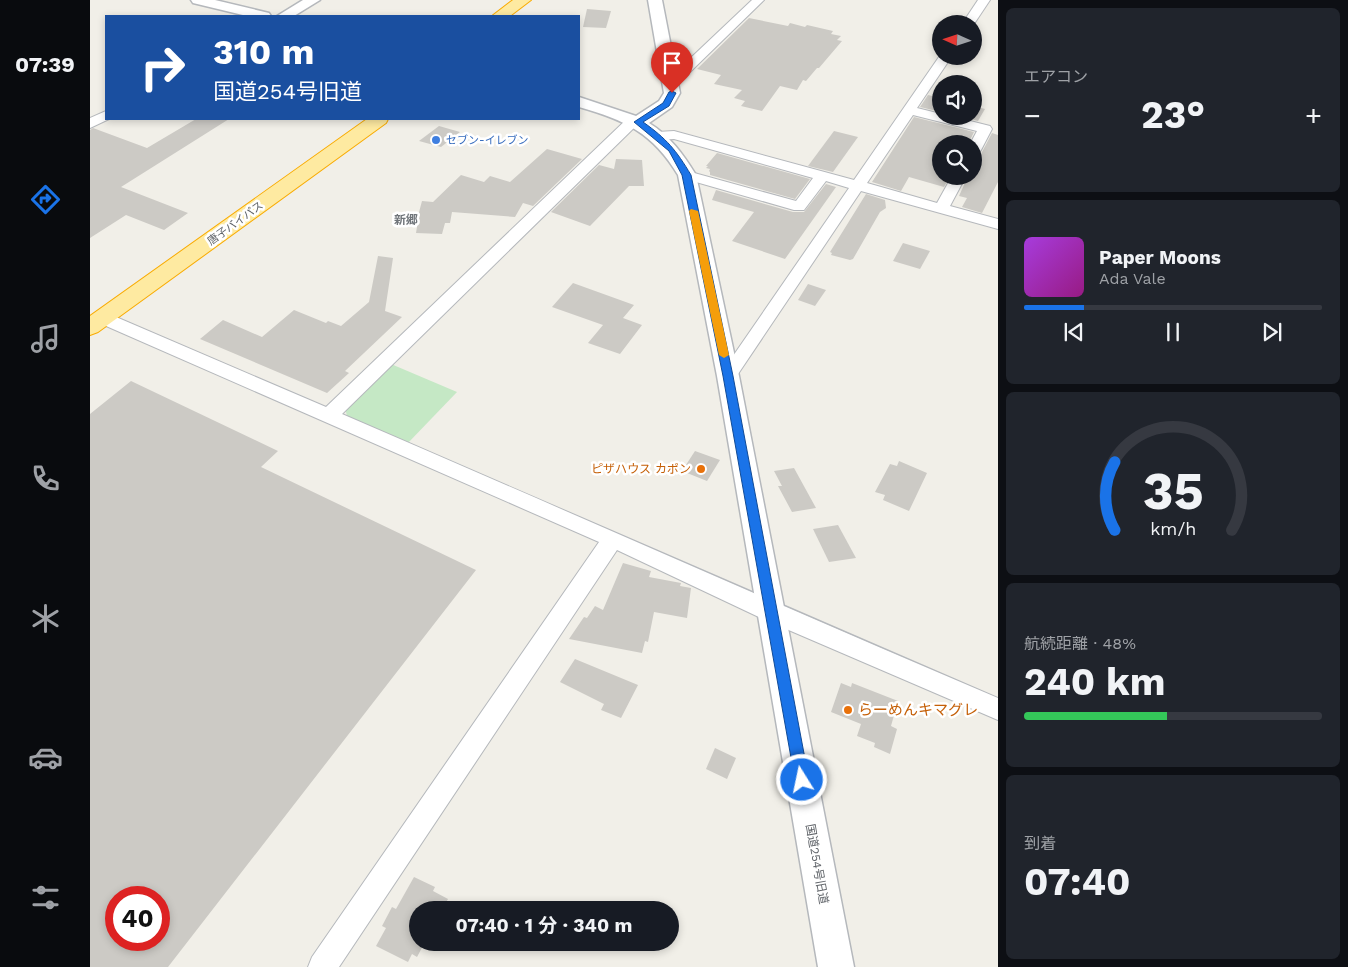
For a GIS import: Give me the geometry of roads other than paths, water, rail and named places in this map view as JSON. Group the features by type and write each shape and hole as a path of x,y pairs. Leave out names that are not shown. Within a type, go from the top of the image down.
{"highway":[{"path":"502,15 530,3"},
{"path":"522,15 530,3"},
{"name":"唐子バイパス","path":"94,317 354,120"},
{"name":"唐子バイパス","path":"94,317 378,120"}],"street":[{"path":"198,0 260,15"},
{"path":"286,15 313,0"},
{"path":"328,416 671,99 672,93 668,80 655,0"},
{"path":"668,80 683,72 758,0"},
{"path":"974,15 984,0"},
{"path":"728,376 940,65"},
{"path":"580,102 643,126 823,174 998,224"},
{"path":"909,110 985,129 982,135"},
{"path":"90,124 105,116"},
{"name":"国道254号旧道","path":"643,126 672,150 686,175 728,376 836,967"},
{"path":"686,175 799,207 823,174"},
{"path":"942,208 954,185"},
{"path":"94,317 613,539 772,612 998,709"},
{"path":"322,967 613,539"}],"place":[{"name":"セブン-イレブン","path":"436,140"},
{"name":"ピザハウス カポン","path":"701,469"},
{"name":"らーめんキマグレ","path":"848,710"}],"district":[{"name":"新郷","path":"406,220"}]}
